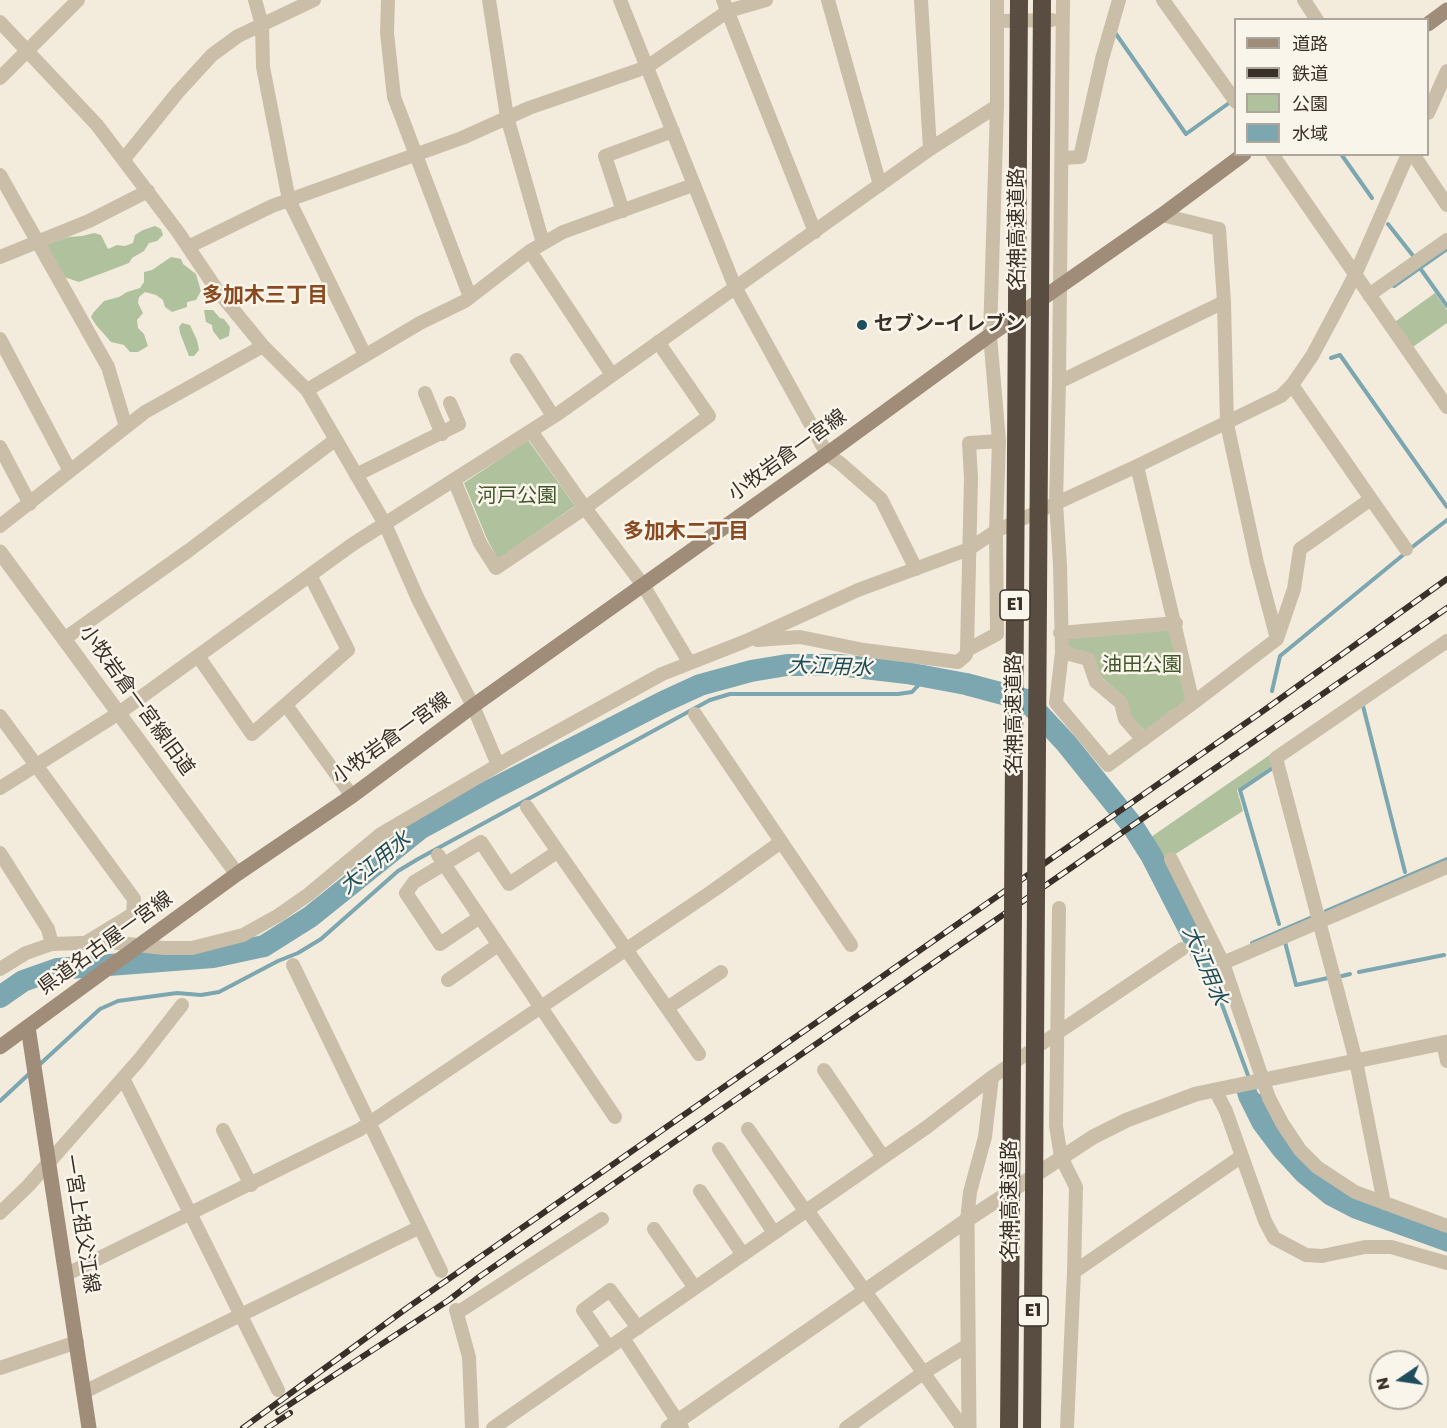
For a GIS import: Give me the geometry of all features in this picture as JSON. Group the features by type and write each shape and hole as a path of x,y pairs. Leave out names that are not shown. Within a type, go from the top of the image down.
{"highway":[{"name":"名神高速道路","path":"1009,1428 1019,0"},
{"name":"名神高速道路","path":"1032,1428 1042,0"}],"main road":[{"path":"1429,23 1447,10"},
{"name":"小牧岩倉一宮線","path":"237,874 352,796 473,706 827,454 1059,285 1162,215 1241,156"},
{"name":"県道名古屋一宮線","path":"0,1047 237,874"},
{"name":"一宮上祖父江線","path":"28,1027 89,1428"}],"street":[{"path":"0,78 78,0"},
{"path":"255,0 262,25 263,67 289,200 365,355"},
{"path":"124,159 178,92 212,55 238,36 314,0"},
{"path":"388,0 387,33 394,97 470,297"},
{"path":"489,0 507,117 543,243"},
{"path":"620,0 735,288 827,454 881,499 916,569"},
{"path":"188,247 272,206 462,138 507,117 647,67 726,6 766,0"},
{"path":"828,0 880,185"},
{"path":"921,0 930,149"},
{"path":"967,650 997,634 996,531 999,441 990,335 997,106 997,0"},
{"path":"1063,0 1056,503 1062,652 1056,703 1108,765 1276,639 1294,589 1300,549 1371,499"},
{"path":"1062,158 1080,158 1102,59 1119,0"},
{"path":"1163,0 1234,99"},
{"path":"1304,0 1316,18"},
{"path":"1444,0 1447,4"},
{"path":"726,6 815,232"},
{"path":"997,21 1063,20"},
{"path":"0,22 97,125 148,191 217,290 263,346 307,390 385,524 418,599 473,706 498,765"},
{"path":"1429,111 1447,71"},
{"path":"0,788 119,713 309,575 385,524 553,417 930,149 997,106"},
{"path":"623,211 604,156 673,131"},
{"path":"1273,156 1447,407"},
{"path":"0,969 26,953 52,944 110,942 137,948 192,948 243,935 302,899 381,834 498,765 662,674 746,641 858,590 969,549 996,531 1227,424 1281,396 1292,385 1312,356 1355,275 1407,156"},
{"path":"1414,156 1447,205"},
{"path":"0,175 108,367 126,427"},
{"path":"307,390 420,323 470,297 530,251 563,232 693,185"},
{"path":"0,257 36,240 89,221 148,191"},
{"path":"1162,215 1219,229 1224,302 1227,424 1276,639"},
{"path":"1369,295 1447,240"},
{"path":"530,251 612,375"},
{"path":"1059,382 1224,302"},
{"path":"0,339 70,471"},
{"path":"454,480 480,543 496,568 585,508 709,416 658,342"},
{"path":"0,526 145,412 263,346"},
{"path":"517,360 553,417"},
{"path":"1292,385 1406,549"},
{"path":"425,393 442,434"},
{"path":"356,475 459,424 450,403"},
{"path":"531,430 585,508 643,585 689,662"},
{"path":"64,639 188,551 335,440"},
{"path":"746,641 800,637 864,650 958,662 966,655 967,650 971,478 969,444 999,441"},
{"path":"0,447 30,504"},
{"path":"1137,466 1176,623 1193,703"},
{"name":"小牧岩倉一宮線旧道","path":"0,552 237,874"},
{"path":"198,656 252,734 348,650 309,575"},
{"path":"1060,633 1176,623"},
{"path":"1384,1203 1356,1061 1276,758 1446,647"},
{"path":"1062,652 1088,659 1096,682 1121,703 1125,719 1143,740"},
{"path":"286,705 352,796"},
{"path":"695,714 851,945"},
{"path":"0,716 134,899 133,914 86,943"},
{"path":"527,807 699,1054"},
{"path":"480,917 440,944 406,893 414,882 441,859 481,842 509,884 557,852"},
{"path":"67,1274 371,1123 781,842"},
{"path":"0,853 48,929 52,944"},
{"path":"441,859 615,1117"},
{"path":"1171,860 1223,963 1260,1081 1282,1123 1300,1150 1317,1167 1355,1192 1447,1226"},
{"path":"1223,963 1447,867"},
{"path":"1059,908 1056,1126 1061,1157 1076,1186 1067,1428"},
{"path":"448,980 498,945"},
{"path":"493,1428 883,1157 992,1077 1182,949"},
{"path":"293,965 441,1271"},
{"path":"667,1008 721,972"},
{"path":"0,1213 28,1186 182,1005"},
{"path":"623,1338 676,1426 967,1220 1093,1137 1127,1120 1169,1103 1215,1090 1445,1042 1447,1061"},
{"path":"824,1070 883,1157"},
{"path":"123,1077 278,1390"},
{"path":"969,1428 967,1220 970,1192 985,1137 992,1077"},
{"path":"1215,1090 1226,1111 1265,1221 1274,1238 1306,1255 1322,1256 1365,1247 1391,1247 1447,1263"},
{"path":"748,1129 963,1428"},
{"path":"223,1130 250,1185"},
{"path":"719,1149 774,1233"},
{"path":"1074,1272 1242,1156"},
{"path":"700,1191 743,1255"},
{"path":"472,1428 469,1358 457,1311 602,1219"},
{"path":"84,1392 420,1227"},
{"path":"654,1229 695,1288"},
{"path":"609,1348 583,1310 610,1290 638,1328"},
{"path":"0,1368 77,1342"},
{"path":"846,1428 923,1373 968,1345"}],"green space":[{"path":"155,226 161,229 163,235 157,241 149,243 144,251 132,258 129,263 79,282 64,277 46,251 47,244 69,237 94,233 101,235 108,249 117,245 125,246 133,243 135,235"},
{"path":"171,257 181,259 183,264 196,274 201,291 196,300 187,302 187,307 172,312 165,307 163,300 145,292 139,297 138,303 143,313 137,320 138,328 144,334 148,346 138,352 130,352 124,345 111,342 91,317 93,313 104,301 140,288 144,282 144,272 152,270"},
{"path":"1435,293 1447,310 1447,323 1410,349 1392,324"},
{"path":"204,310 213,310 224,319 230,327 229,336 220,340 213,331 212,325 206,322"},
{"path":"182,323 190,325 197,340 199,350 194,356 189,356 180,333 179,327"},
{"name":"河戸公園","path":"528,440 575,506 498,559 487,539 464,483"},
{"name":"油田公園","path":"1169,630 1186,701 1145,731 1131,717 1125,698 1067,647 1067,638"},
{"path":"1271,754 1273,765 1237,790 1243,811 1166,860 1151,837"}],"water":[{"path":"1253,1079 1258,1093 1264,1096 1316,1171 1447,1231 1447,1252 1352,1218 1325,1204 1297,1181 1253,1128 1239,1100 1234,1083"}],"waterway":[{"path":"1116,34 1186,134 1229,103"},
{"path":"1342,156 1372,198"},
{"path":"1388,224 1414,257"},
{"path":"1394,286 1447,249"},
{"path":"1420,268 1447,306"},
{"path":"1331,358 1340,355 1447,507"},
{"path":"1411,548 1447,520"},
{"path":"1272,691 1280,656 1403,555"},
{"name":"大江用水","path":"0,997 23,981 57,969 213,957 264,946 310,917 421,828 491,790 700,685 751,671 787,665 839,665 907,673 966,684 1026,700 1066,743 1132,825 1151,855 1207,964"},
{"path":"38,1066 100,1009 118,1001 177,993 201,995 219,992 298,953 321,939 398,871 710,700 730,694 898,694 912,692 927,676"},
{"path":"1363,706 1405,872"},
{"path":"1274,767 1240,790 1279,924"},
{"path":"1326,911 1447,859"},
{"path":"1252,943 1310,918"},
{"path":"1285,942 1296,985 1328,978"},
{"path":"1359,972 1444,955"},
{"name":"大江用水","path":"1207,964 1249,1078"},
{"path":"1342,976 1350,974"},
{"path":"0,1101 30,1073"}],"railway":[{"path":"243,1428 407,1308 1263,711 1447,579"},
{"path":"278,1412 449,1300 479,1277 1447,608"},
{"path":"267,1428 290,1413"}],"place":[{"name":"セブン-イレブン","path":"862,325"}],"district":[{"name":"多加木三丁目","path":"265,297"},
{"name":"多加木二丁目","path":"686,533"}]}
